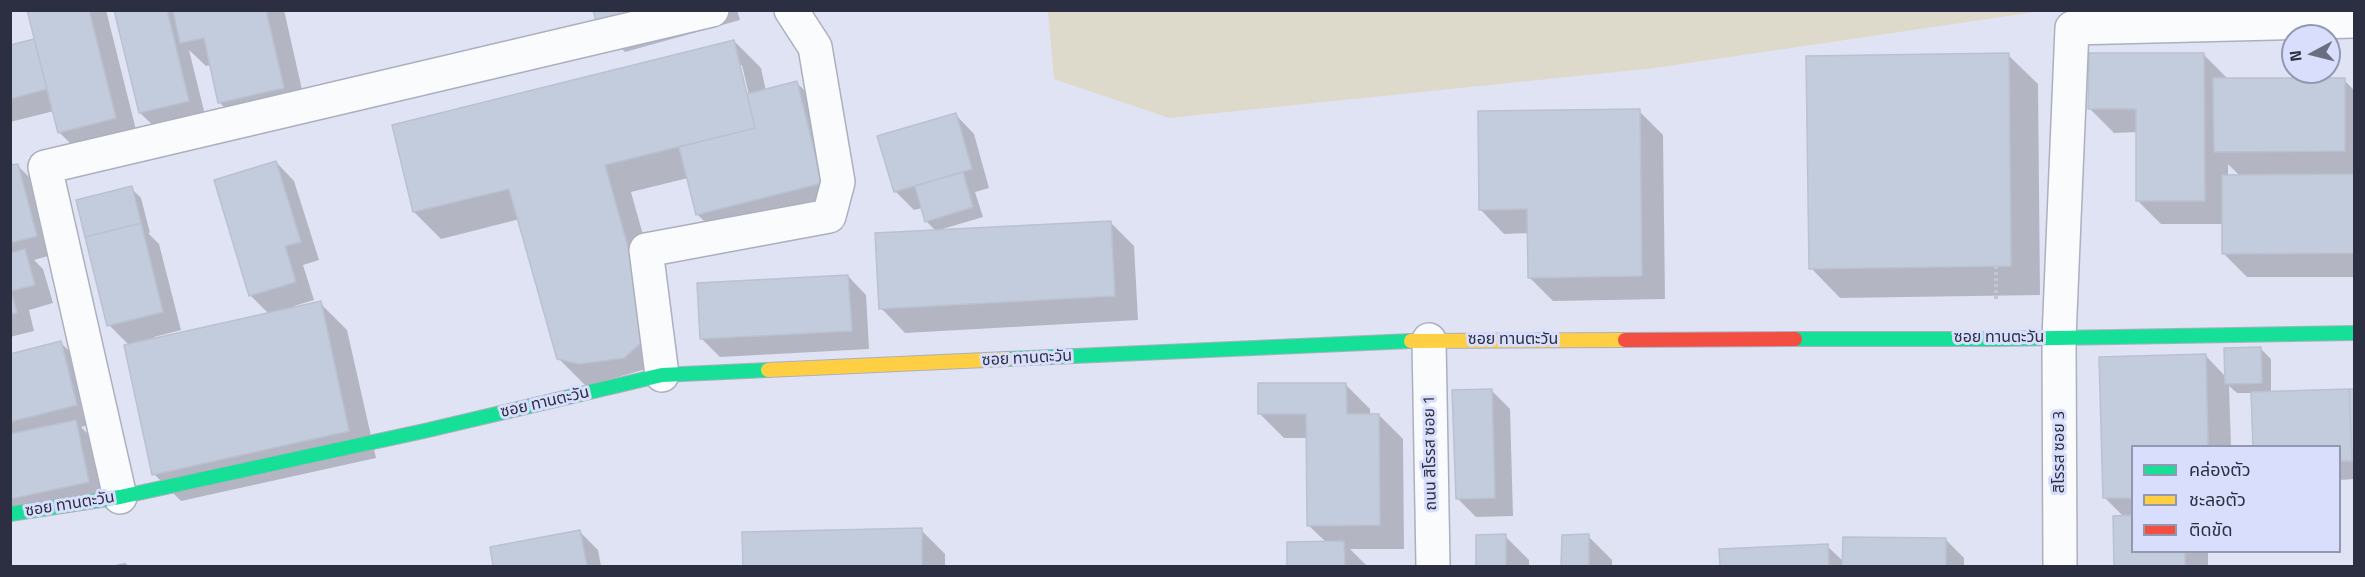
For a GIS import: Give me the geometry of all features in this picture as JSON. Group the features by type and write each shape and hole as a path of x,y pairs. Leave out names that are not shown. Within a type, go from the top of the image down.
{"street":[{"path":"120,497 45,166 712,10"},
{"path":"662,375 646,249 829,216 838,182 815,46 790,10"},
{"name":"สิโรรส ซอย 3","path":"2060,567 2059,338 2072,28 2355,21"},
{"name":"ซอย ทานตะวัน","path":"10,514 120,497 424,431 662,375 1430,340 2059,338 2355,333"},
{"name":"ถนน สิโรรส ซอย 1","path":"1430,340 1433,567"}],"shaded area":[{"path":"1048,10 2042,11 1655,68 1169,118 1054,79"}],"building":[{"path":"27,10 89,10 116,118 58,133"},
{"path":"114,10 167,10 189,101 139,113"},
{"path":"173,10 266,10 284,88 218,103 204,38 180,43"},
{"path":"593,10 650,10 597,25"},
{"path":"34,39 47,89 10,99 10,45"},
{"path":"734,40 755,128 605,165 652,333 624,358 579,364 557,359 509,189 413,212 392,125"},
{"path":"2009,53 2011,266 1809,269 1806,56"},
{"path":"2089,53 2204,53 2205,201 2136,201 2136,109 2088,109"},
{"path":"2213,78 2281,78 2281,84 2341,84 2341,78 2345,78 2345,151 2214,152"},
{"path":"797,81 822,183 696,215 679,147 755,128 747,94"},
{"path":"1640,109 1642,276 1528,278 1527,209 1479,210 1478,111"},
{"path":"956,113 972,169 894,192 877,136"},
{"path":"276,161 301,242 285,246 296,282 249,296 214,180"},
{"path":"18,164 37,236 10,243 10,165"},
{"path":"963,172 973,207 925,222 915,186"},
{"path":"2354,174 2354,253 2222,254 2222,175"},
{"path":"132,186 141,223 85,237 76,200"},
{"path":"1111,221 1115,296 879,309 875,233"},
{"path":"141,223 163,312 107,326 85,237"},
{"path":"25,249 35,285 11,291 17,313 10,314 10,253"},
{"path":"848,275 852,331 700,339 697,283"},
{"path":"321,301 349,431 152,475 124,345"},
{"path":"61,341 77,405 10,422 10,354"},
{"path":"2261,347 2262,383 2225,384 2224,348"},
{"path":"2206,354 2208,445 2131,445 2131,498 2103,498 2099,357"},
{"path":"1258,383 1346,383 1347,414 1379,414 1380,525 1307,526 1306,414 1258,414"},
{"path":"1492,389 1495,498 1456,499 1452,390"},
{"path":"2349,389 2354,389 2354,461 2352,461"},
{"path":"2349,389 2352,461 2341,461 2341,445 2253,445 2251,392"},
{"path":"76,420 89,482 10,499 10,434"},
{"path":"2131,515 2131,553 2185,553 2185,566 2114,566 2113,516"},
{"path":"922,528 922,566 743,566 742,532"},
{"path":"580,530 587,566 493,566 490,547"},
{"path":"1506,534 1506,566 1476,566 1476,535"},
{"path":"1589,534 1589,566 1561,566 1562,535"},
{"path":"1843,537 1946,538 1946,566 1842,566"},
{"path":"1344,541 1345,566 1287,566 1287,542"},
{"path":"1828,544 1829,566 1720,566 1719,549"}],"traffic: fast":[{"path":"1795,339 1996,339 2354,333"},
{"path":"1007,359 1411,341"},
{"path":"10,514 120,497 424,431 662,375 768,370"}],"traffic: slow":[{"path":"1411,341 1625,340"},
{"path":"768,370 1007,359"}],"traffic: jam":[{"path":"1625,340 1795,339"}]}
